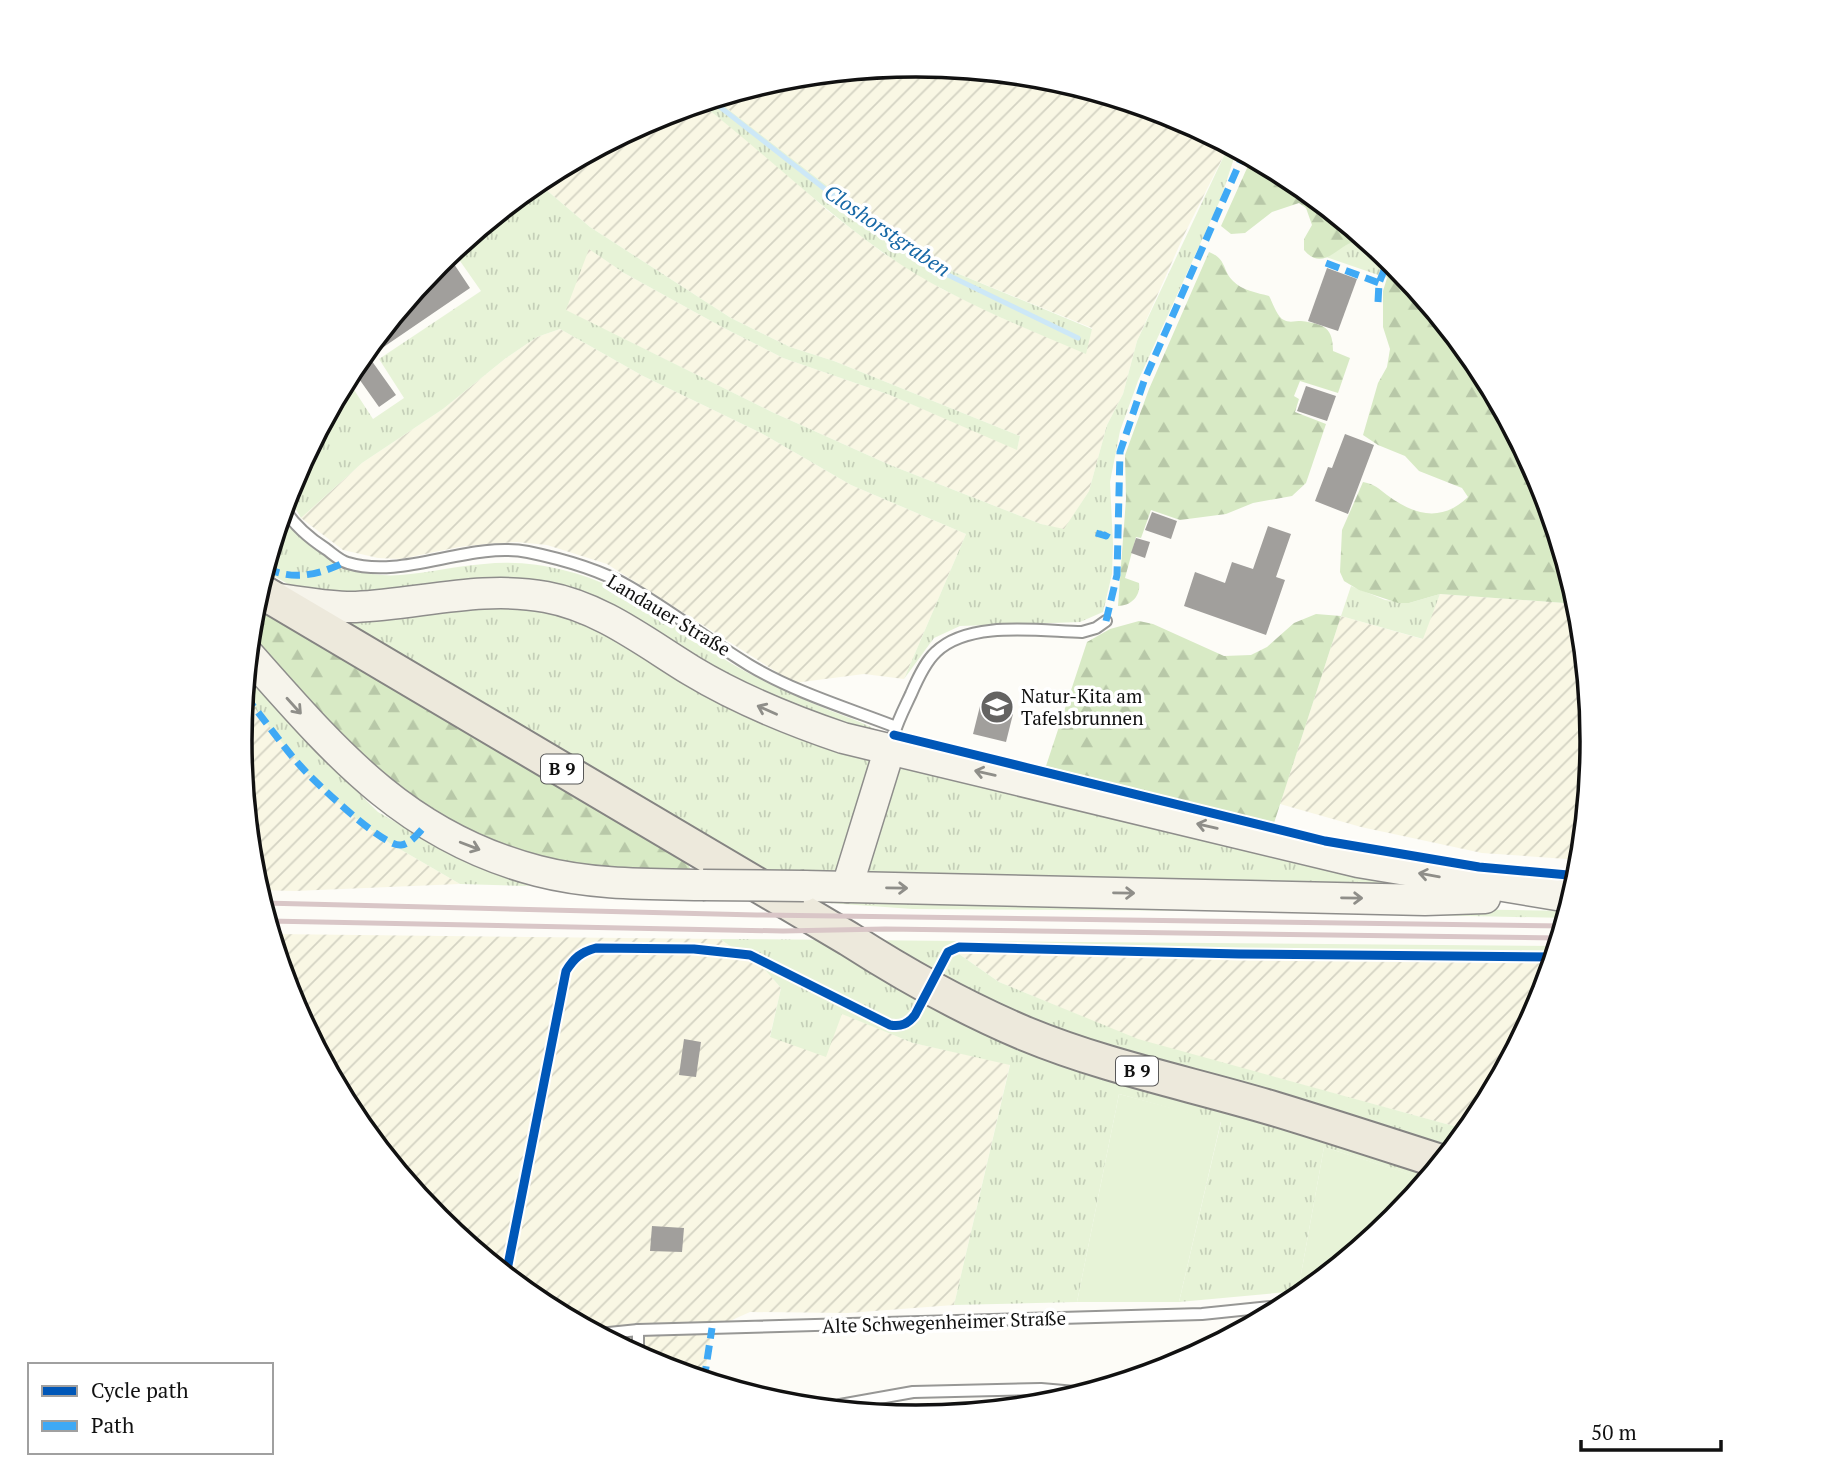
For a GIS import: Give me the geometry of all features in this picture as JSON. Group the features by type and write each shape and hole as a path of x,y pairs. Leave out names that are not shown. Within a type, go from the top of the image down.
{"main road":[{"path":"269,594 358,607 479,592 547,597 608,619 693,672 751,703 831,734 893,739 1358,862 1562,896"},
{"name":"B 9","path":"269,595 892,967 979,1013 1061,1047 1274,1109 1432,1159"},
{"path":"257,664 335,751 366,780 426,825 452,839 538,871 576,878 612,883 1425,900 1562,897"},
{"path":"847,887 893,739"}],"lane":[{"name":"Landauer Straße","path":"291,521 312,540 345,562 360,566 390,567 484,551 525,552 578,565 626,585 751,666 893,739"},
{"path":"893,739 924,668 934,653 950,640 989,631 1082,632 1096,628 1106,621"},
{"name":"Alte Schwegenheimer Straße","path":"615,1333 1202,1314 1261,1308"},
{"path":"638,1331 638,1344"},
{"path":"856,1402 913,1392 1054,1390"}],"shaded area":[{"path":"873,78 960,78 1046,90 1088,100 1130,112 1225,153 1184,235 1137,341 1123,394 1107,425 1089,491 1064,530 1041,524 890,465 772,412 565,310 588,248 624,273 783,358 890,395 1017,449 1020,436 834,361 790,347 731,318 590,227 546,190 623,145 709,110 754,145 828,211 883,253 942,289 1085,353 1092,328 954,272 839,195 724,106 787,90 830,83"},
{"path":"560,329 643,376 761,433 851,485 966,534 904,679 864,674 794,683 607,564 547,545 517,542 486,544 401,559 378,558 343,550 301,518 362,463 443,409 506,358 537,337"},
{"path":"1440,594 1566,603 1575,654 1580,741 1579,784 1570,859 1482,853 1361,827 1280,804 1341,616 1422,639"},
{"path":"254,705 391,844 460,884 270,890 265,871 254,784"},
{"path":"282,934 720,939 766,971 781,988 770,1036 841,1013 913,1043 1010,1064 954,1305 848,1313 750,1312 712,1329 705,1371 623,1337 584,1316 512,1268 447,1211 390,1145 341,1073 303,995"},
{"path":"960,951 1543,961 1512,1035 1492,1073 1456,1127 1138,1040 999,982 959,954"}],"green space":[{"path":"724,106 839,195 954,272 1092,329 1086,354 1007,320 929,282 905,267 835,216 709,110"},
{"path":"1225,153 1234,158 1221,198 1138,381 1120,431 1110,482 1112,574 1103,612 1080,622 960,626 934,638 904,679 966,534 851,485 761,433 643,376 560,329 537,337 506,358 443,409 362,463 301,518 295,508 321,447 353,389 373,419 404,398 379,359 481,291 459,260 512,214 546,190 590,227 731,318 790,347 834,361 1020,436 1017,450 890,395 783,358 624,273 589,249 566,310 772,412 890,465 1041,524 1064,529 1089,491 1107,425 1123,394 1137,341"},
{"path":"1248,166 1321,214 1354,242 1325,258 1311,257 1304,250 1304,239 1312,225 1306,208 1299,203 1272,212 1245,233 1231,234 1221,226"},
{"path":"1354,242 1390,275 1387,278 1326,257"},
{"path":"1209,252 1222,261 1230,277 1240,287 1269,296 1282,318 1326,328 1331,337 1333,351 1350,358 1338,393 1300,381 1294,396 1299,399 1295,412 1326,424 1306,483 1292,496 1253,503 1226,514 1180,520 1151,510 1141,538 1136,537 1125,578 1139,583 1137,596 1131,602 1118,606 1126,499 1125,455 1149,389"},
{"path":"1390,275 1416,303 1469,372 1492,409 1530,487 1558,569 1566,603 1440,594 1409,603 1398,603 1359,590 1344,581 1340,572 1342,530 1363,482 1374,485 1408,508 1428,513 1448,510 1468,497 1462,488 1419,471 1405,456 1378,445 1363,435 1378,383 1387,367 1390,349 1383,327 1383,291"},
{"path":"289,525 319,552 365,573 400,575 494,563 554,568 589,578 614,589 752,675 878,731 795,715 625,619 403,596 302,592 273,576"},
{"path":"1351,586 1385,600 1409,603 1440,594 1423,639 1341,616"},
{"path":"473,606 562,610 609,631 730,707 780,732 873,762 839,868 808,875 748,869 346,631 346,621"},
{"path":"265,611 685,859 691,870 596,872 549,865 409,807 258,652"},
{"path":"1316,614 1341,616 1274,823 1046,766 1087,642 1110,629 1139,621 1153,624 1224,656 1251,655 1267,647 1294,623"},
{"path":"255,682 322,757 378,812 432,843 529,886 460,884 391,844 353,816 305,771 254,707"},
{"path":"901,765 1425,887 869,877 862,870 896,770"},
{"path":"813,898 1559,911 1556,918 1237,911 913,909 814,902"},
{"path":"720,939 1548,946 1545,954 962,944 959,954 999,982 1138,1039 1456,1127 1438,1152 1148,1091 1424,1168 1418,1177 1324,1147 1299,1283 1286,1292 1179,1302 1221,1122 1119,1094 1077,1302 954,1305 1010,1065 913,1043 842,1014 826,1057 770,1037 781,988 766,971"},
{"path":"1119,1094 1221,1121 1179,1302 1077,1302"},
{"path":"1324,1147 1418,1176 1354,1240 1299,1283"}],"building":[{"path":"454,264 470,288 381,348 417,303"},
{"path":"1327,268 1357,279 1338,331 1308,321"},
{"path":"372,361 396,395 379,407 359,379"},
{"path":"1306,386 1336,396 1327,421 1297,411"},
{"path":"1345,434 1374,445 1348,514 1315,501"},
{"path":"1152,512 1177,521 1171,539 1145,530"},
{"path":"1268,526 1291,534 1276,577 1285,580 1266,635 1184,606 1195,572 1225,583 1232,562 1253,569"},
{"path":"1136,538 1150,542 1145,558 1131,553"},
{"path":"980,706 1013,714 1006,742 973,734"},
{"path":"684,1039 701,1042 696,1077 679,1075"},
{"path":"652,1226 684,1228 682,1252 650,1251"}],"waterway":[{"name":"Closhorstgraben","path":"720,107 862,218 948,275 1078,338"}],"railway":[{"path":"273,903 757,915 1554,926"},
{"path":"278,921 783,931 885,929 1550,938"}],"marked path":[{"path":"1106,621 1117,575 1120,452 1144,381 1240,162"},
{"path":"1326,263 1379,283"},
{"path":"1378,302 1379,283 1384,270"},
{"path":"1096,533 1106,536 1109,530"},
{"path":"274,571 306,575 345,562"},
{"path":"254,707 307,773 352,815 381,837 392,843 405,844 426,825"},
{"path":"705,1371 712,1328"}],"cycle path":[{"path":"894,735 1325,841 1479,867 1567,875"},
{"path":"508,1265 566,971 578,956 596,948 694,949 750,955 894,1026 910,1021 915,1015 948,952 959,947 1239,954 1544,957"}],"place":[{"name":"Natur-Kita am Tafelsbrunnen","path":"997,707"}]}
